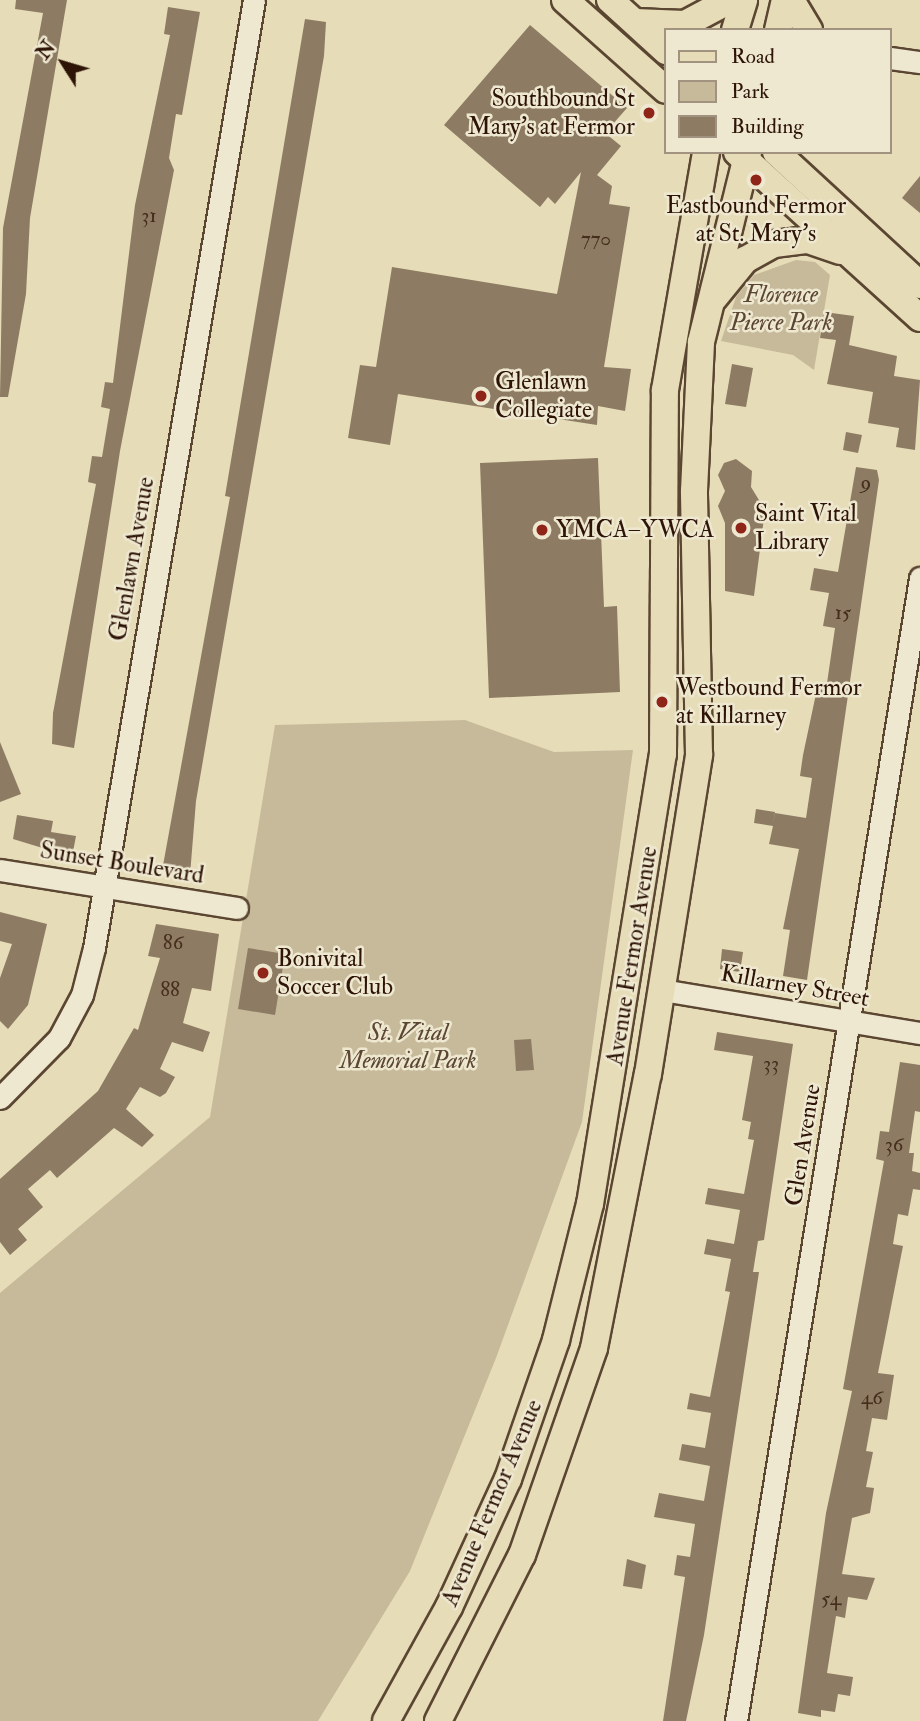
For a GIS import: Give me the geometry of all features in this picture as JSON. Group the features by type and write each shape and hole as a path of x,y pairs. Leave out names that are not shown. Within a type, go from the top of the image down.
{"main road":[{"path":"565,0 664,88"},
{"path":"610,0 664,49"},
{"path":"635,22 685,24 730,0"},
{"path":"736,28 744,0"},
{"path":"778,28 785,0"},
{"path":"790,0 808,28"},
{"name":"Avenue Fermor Avenue","path":"386,1721 449,1607 508,1479 556,1340 587,1218 646,868 665,712 665,390 706,154"},
{"path":"778,154 920,285"},
{"path":"743,155 920,318"},
{"name":"Avenue Fermor Avenue","path":"443,1716 537,1510 594,1348 662,990 699,755 694,491 707,313 743,155"},
{"path":"707,313 745,260 774,244 808,240 854,258"},
{"path":"508,1479 513,1508 537,1510"}],"street":[{"name":"Glenlawn Avenue","path":"0,1098 59,1038 82,995 254,0"},
{"path":"892,58 920,62"},
{"name":"Glen Avenue","path":"736,1721 920,578"},
{"name":"Sunset Boulevard","path":"0,870 237,908"},
{"name":"Killarney Street","path":"662,990 920,1033"}],"green space":[{"name":"Florence Pierce Park","path":"796,260 815,262 830,275 814,370 793,355 721,341 736,297 754,275"},
{"name":"St. Vital Memorial Park","path":"465,720 554,752 633,750 582,1122 496,1358 410,1571 318,1721 0,1721 0,1293 210,1117 275,725"}],"building":[{"path":"16,0 67,0 30,218 26,294 8,397 0,397 3,228 43,13 15,9"},
{"path":"168,7 200,12 182,115 176,114 169,158 174,170 120,451 74,748 52,744 53,713 96,484 88,482 92,456 102,457 110,409 101,407 105,382 113,383 135,205 170,35 164,34"},
{"path":"305,19 326,22 324,56 196,801 190,875 162,871 230,497 225,496"},
{"path":"530,25 627,108 605,133 621,146 597,175 612,186 609,204 630,207 604,367 631,369 625,411 598,406 597,425 398,394 390,445 348,438 360,365 376,367 392,267 557,294 581,172 555,204 548,197 540,207 444,125"},
{"path":"920,176 920,213 902,198"},
{"path":"824,312 854,316 849,345 897,356 894,376 920,380 915,450 896,447 899,428 868,423 873,392 827,384 836,340 820,338"},
{"path":"732,364 753,368 746,407 725,404"},
{"path":"846,432 862,435 858,453 843,450"},
{"name":"YMCA–YWCA","path":"598,458 604,607 617,606 620,692 489,698 480,463"},
{"name":"Saint Vital Library","path":"736,459 752,471 751,487 765,510 754,596 725,591 725,523 718,506 725,491 718,475 724,463"},
{"path":"856,467 877,470 879,480 807,980 783,976 790,930 783,929 799,849 769,844 773,826 754,823 756,809 775,812 773,824 775,813 806,818 812,778 800,776 803,755 817,689 826,690 835,628 823,626 829,593 810,590 814,568 838,572"},
{"path":"0,742 21,794 0,802"},
{"path":"17,815 53,821 51,832 76,836 72,857 13,839"},
{"path":"0,912 47,924 28,1005 8,1029 0,1021 0,978 12,944 0,941"},
{"path":"156,924 219,934 211,991 192,988 183,1023 210,1032 203,1052 172,1042 160,1069 175,1077 166,1093 160,1097 140,1087 126,1109 154,1135 142,1147 114,1128 57,1178 50,1170 28,1189 43,1207 18,1229 27,1240 10,1255 0,1242 0,1179 98,1091 134,1028 138,1030 160,958 148,956"},
{"name":"Bonivital Soccer Club","path":"248,948 285,954 275,1015 238,1009"},
{"path":"722,949 743,952 740,972 720,969"},
{"path":"717,1032 793,1044 764,1240 758,1241 753,1272 759,1272 704,1635 686,1721 663,1721 685,1577 674,1575 677,1555 690,1557 695,1524 654,1517 659,1493 704,1501 710,1466 679,1460 682,1444 705,1448 711,1413 687,1409 690,1393 710,1397 730,1292 725,1291 731,1259 704,1254 707,1239 734,1244 740,1210 705,1204 708,1188 744,1194 754,1140 748,1139 751,1122 742,1120 753,1056 714,1050"},
{"path":"531,1039 534,1070 516,1071 514,1040"},
{"path":"900,1062 920,1065 920,1112 915,1111 909,1153 914,1153 912,1171 920,1173 920,1190 913,1189 908,1216 898,1214 893,1244 903,1246 878,1373 894,1375 887,1420 872,1418 866,1451 873,1452 866,1487 874,1488 870,1513 852,1518 842,1574 875,1578 867,1600 848,1597 845,1618 836,1616 827,1673 853,1677 850,1696 838,1694 835,1712 821,1710 821,1717 798,1713 826,1513 852,1391 843,1389 884,1161 876,1159 880,1131 889,1132"},
{"path":"627,1559 646,1565 642,1589 623,1586"}],"place":[{"name":"Southbound St Mary's at Fermor","path":"649,113"},
{"name":"Eastbound Fermor at St. Mary's","path":"756,180"},
{"name":"Glenlawn Collegiate","path":"481,396"},
{"name":"Saint Vital Library","path":"741,528"},
{"name":"YMCA–YWCA","path":"542,530"},
{"name":"Westbound Fermor at Killarney","path":"662,702"},
{"name":"Bonivital Soccer Club","path":"263,973"}]}
